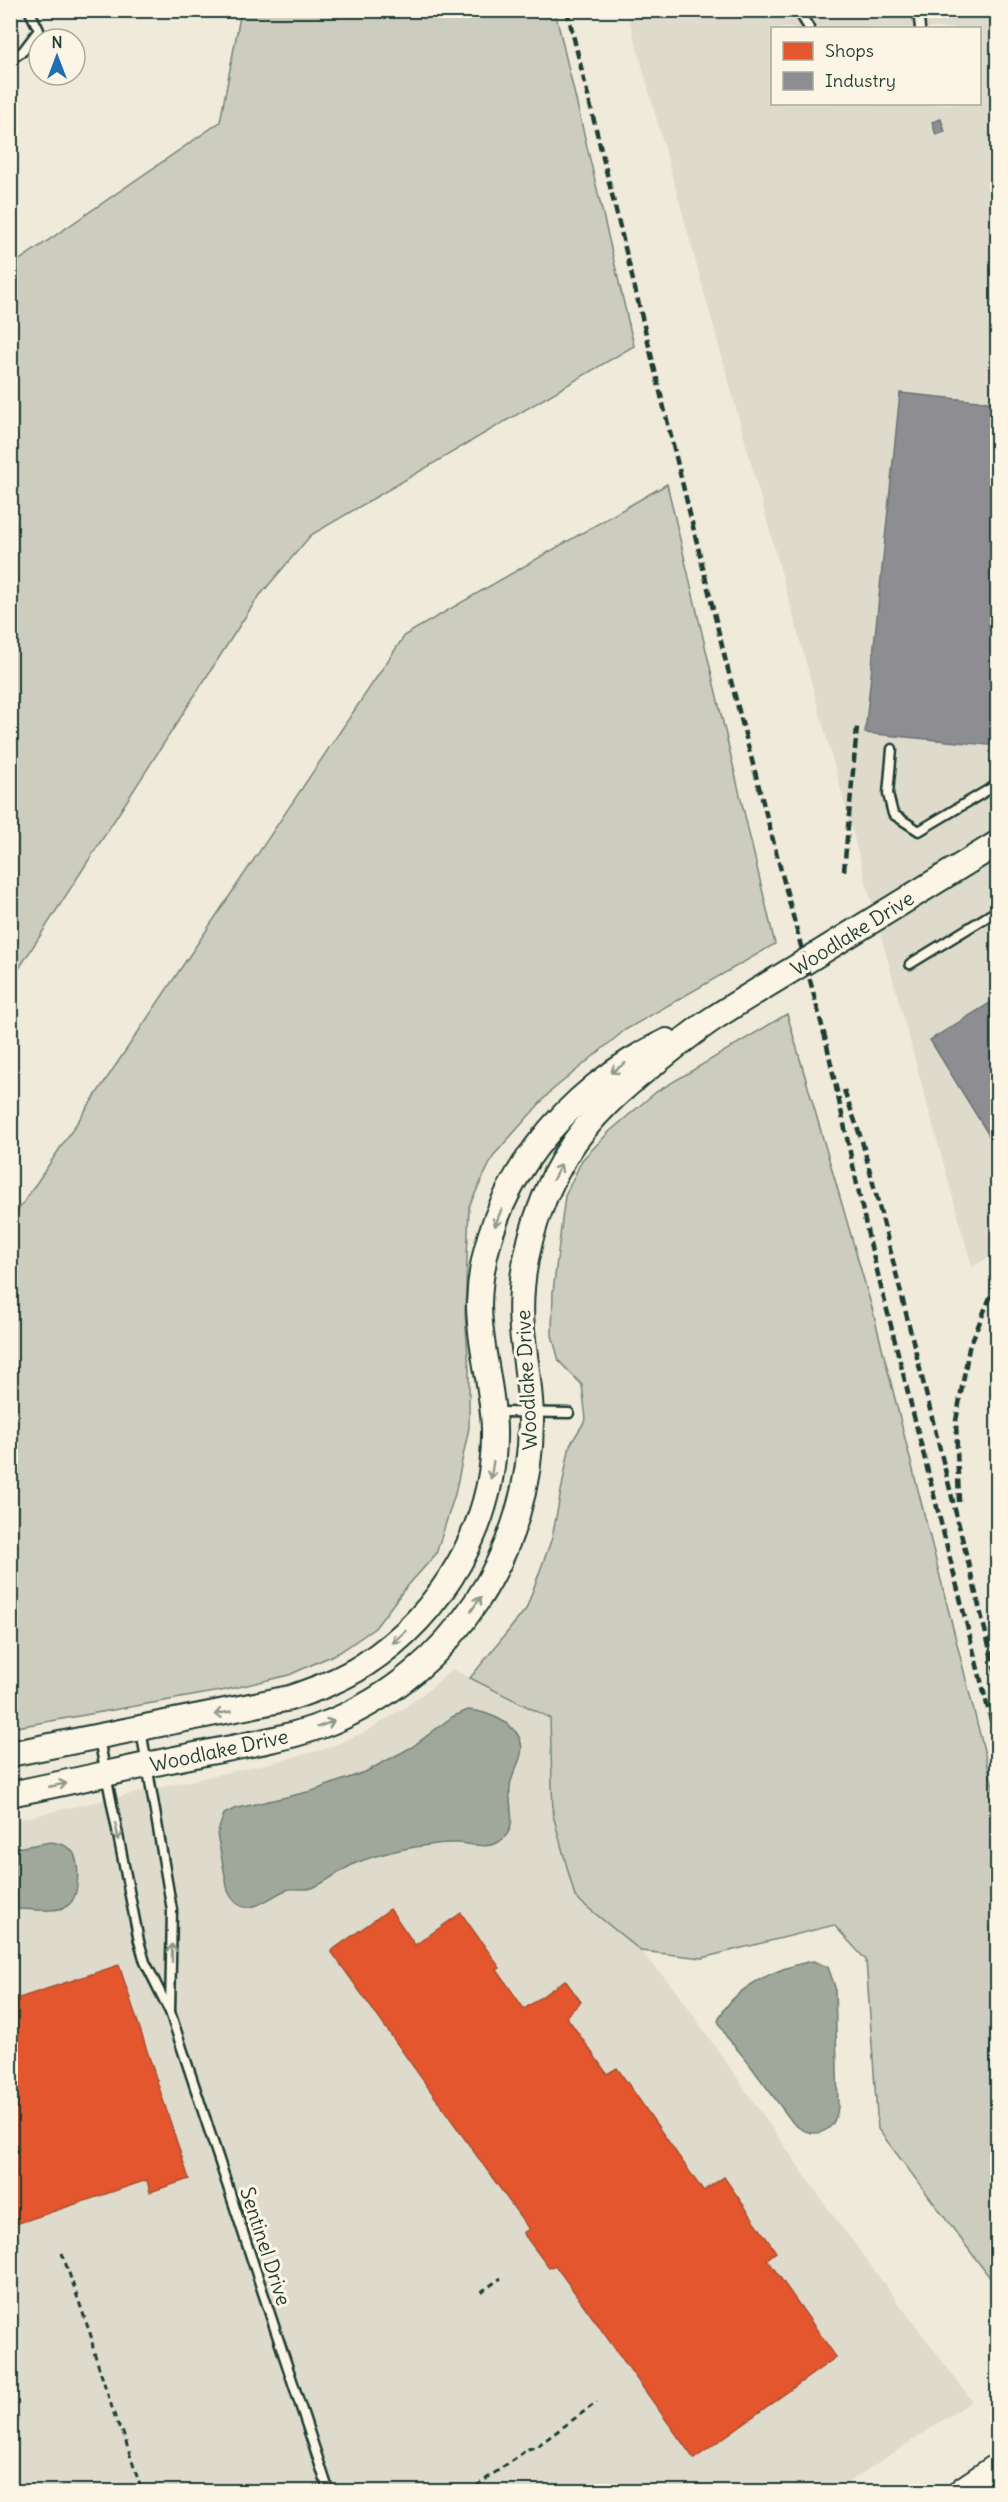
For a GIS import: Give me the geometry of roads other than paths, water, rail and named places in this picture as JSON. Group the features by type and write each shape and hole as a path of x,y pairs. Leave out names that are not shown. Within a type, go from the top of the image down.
{"highway":[{"path":"964,2492 998,2469"}],"street":[{"name":"Woodlake Drive","path":"10,1794 266,1741 314,1728 358,1710 419,1668 453,1634 489,1584 507,1547 525,1488 530,1454 531,1412 522,1329 522,1289 529,1245 548,1189 576,1139 602,1108 639,1075 707,1022 998,843"},
{"name":"Woodlake Drive","path":"10,1754 290,1698 343,1678 391,1645 416,1622 438,1596 456,1569 472,1538 484,1507 494,1455 493,1412 479,1303 492,1235 516,1179 550,1129 584,1094 640,1053 707,1022"}],"lane":[{"path":"10,60 23,51 39,30 29,10"},
{"path":"798,10 808,27"},
{"path":"918,10 920,27"},
{"path":"892,748 888,794 893,814 919,831 998,784"},
{"path":"910,964 998,910"},
{"path":"493,1412 569,1413"},
{"name":"Sentinel Drive","path":"141,1728 172,1911 170,2012"},
{"name":"Sentinel Drive","path":"99,1736 145,1962 170,2012 329,2492"}],"railway":[{"path":"567,10 726,662 826,1041 868,1235 998,1748"},
{"path":"844,871 857,727"},
{"path":"844,1090 862,1141 885,1229 998,1682"},
{"path":"959,1502 956,1421 969,1348 998,1278"}]}
